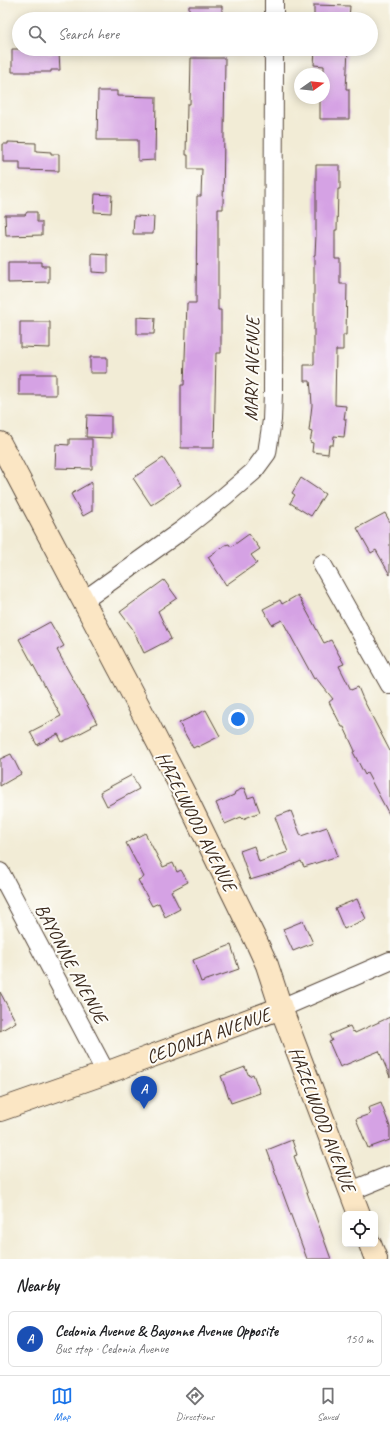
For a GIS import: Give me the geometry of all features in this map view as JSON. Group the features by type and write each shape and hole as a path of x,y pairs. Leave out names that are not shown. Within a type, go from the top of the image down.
{"street":[{"path":"274,0 274,12"},
{"name":"MARY AVENUE","path":"83,601 182,530 226,496 253,472 267,453 272,420 273,393 274,56"},
{"name":"HAZELWOOD AVENUE","path":"0,443 181,788 267,965 281,1008 358,1211"},
{"path":"322,564 390,685"},
{"name":"BAYONNE AVENUE","path":"0,872 106,1073"},
{"name":"CEDONIA AVENUE","path":"0,1110 106,1073 281,1008 390,961"},
{"path":"351,1191 390,1175"},
{"path":"371,1247 376,1259"}],"building":[{"path":"314,5 350,6 350,12 314,12"},
{"path":"189,6 222,6 222,12 189,12"},
{"path":"12,56 59,56 60,70 51,70 51,72 12,72"},
{"path":"315,56 348,56 346,89 349,89 349,119 320,119 320,104 330,104 330,68 324,68 324,66 314,65"},
{"path":"191,58 225,58 223,209 218,209 218,310 221,310 221,353 216,353 214,448 181,448 181,385 184,385 187,303 196,303 197,196 201,196 202,169 188,169 188,155 186,155 187,104 190,104"},
{"path":"98,91 117,91 117,96 156,97 155,160 138,161 138,140 97,140"},
{"path":"8,142 36,143 36,151 59,154 59,171 20,170 20,162 3,162 3,144 8,144"},
{"path":"316,165 340,165 337,230 335,230 335,258 340,258 340,284 347,284 346,335 343,335 343,350 336,350 335,405 346,406 344,437 334,436 333,445 329,445 328,454 312,452 313,443 310,442 312,432 309,431 312,405 310,381 304,381 304,365 314,365"},
{"path":"95,194 112,195 111,213 94,212"},
{"path":"27,212 37,212 37,222 42,222 42,235 6,236 5,215 25,215"},
{"path":"134,216 154,217 153,234 133,234"},
{"path":"92,254 108,255 108,273 92,272"},
{"path":"8,262 42,262 42,266 49,266 49,282 8,283"},
{"path":"137,317 155,318 154,334 137,334"},
{"path":"20,322 50,322 50,348 20,347"},
{"path":"90,357 107,357 107,373 90,373"},
{"path":"19,374 56,374 56,395 19,395"},
{"path":"87,415 111,416 111,438 86,437"},
{"path":"69,439 92,439 92,469 55,468 56,444 69,445"},
{"path":"163,458 181,485 151,505 133,478"},
{"path":"301,478 325,494 311,516 290,503 295,495 292,493"},
{"path":"92,482 92,511 83,516 71,494"},
{"path":"385,513 390,522 390,575 376,550 371,553 357,528"},
{"path":"249,534 260,549 251,555 257,563 226,585 208,557 225,545 229,544 231,547"},
{"path":"164,580 177,598 158,611 171,639 144,653 132,628 120,612"},
{"path":"298,595 324,643 331,640 344,664 339,666 351,690 358,687 390,751 390,816 367,773 365,775 353,752 355,751 344,727 342,727 329,702 333,699 316,678 314,679 282,620 272,625 263,609 280,600 282,604"},
{"path":"50,622 64,646 57,650 97,723 62,742 58,734 37,745 30,732 61,716 19,639"},
{"path":"206,710 220,736 193,748 179,723"},
{"path":"11,754 21,774 0,786 0,759"},
{"path":"132,775 139,789 107,806 100,792"},
{"path":"244,788 248,798 254,796 260,812 243,819 241,817 225,824 216,803 234,795 235,792"},
{"path":"291,811 301,836 327,827 338,856 304,867 301,861 280,871 250,880 240,851 254,846 259,862 288,852 275,817"},
{"path":"145,833 163,867 173,863 177,872 181,870 188,882 171,891 180,909 165,917 159,903 152,906 138,880 144,877 126,843"},
{"path":"357,899 366,919 344,929 335,908"},
{"path":"303,921 313,943 293,951 283,929"},
{"path":"231,945 239,969 201,982 193,960"},
{"path":"0,992 16,1022 0,1031"},
{"path":"390,1017 390,1077 379,1051 340,1067 329,1042 332,1041 329,1035 350,1026 355,1033"},
{"path":"245,1067 249,1076 253,1074 260,1093 231,1103 221,1076"},
{"path":"381,1103 390,1127 390,1140 368,1148 356,1119 370,1114 368,1108"},
{"path":"292,1140 297,1155 294,1156 331,1259 307,1259 267,1150"}],"place":[{"name":"Cedonia Avenue & Bayonne Avenue Opposite","path":"144,1109"}]}
